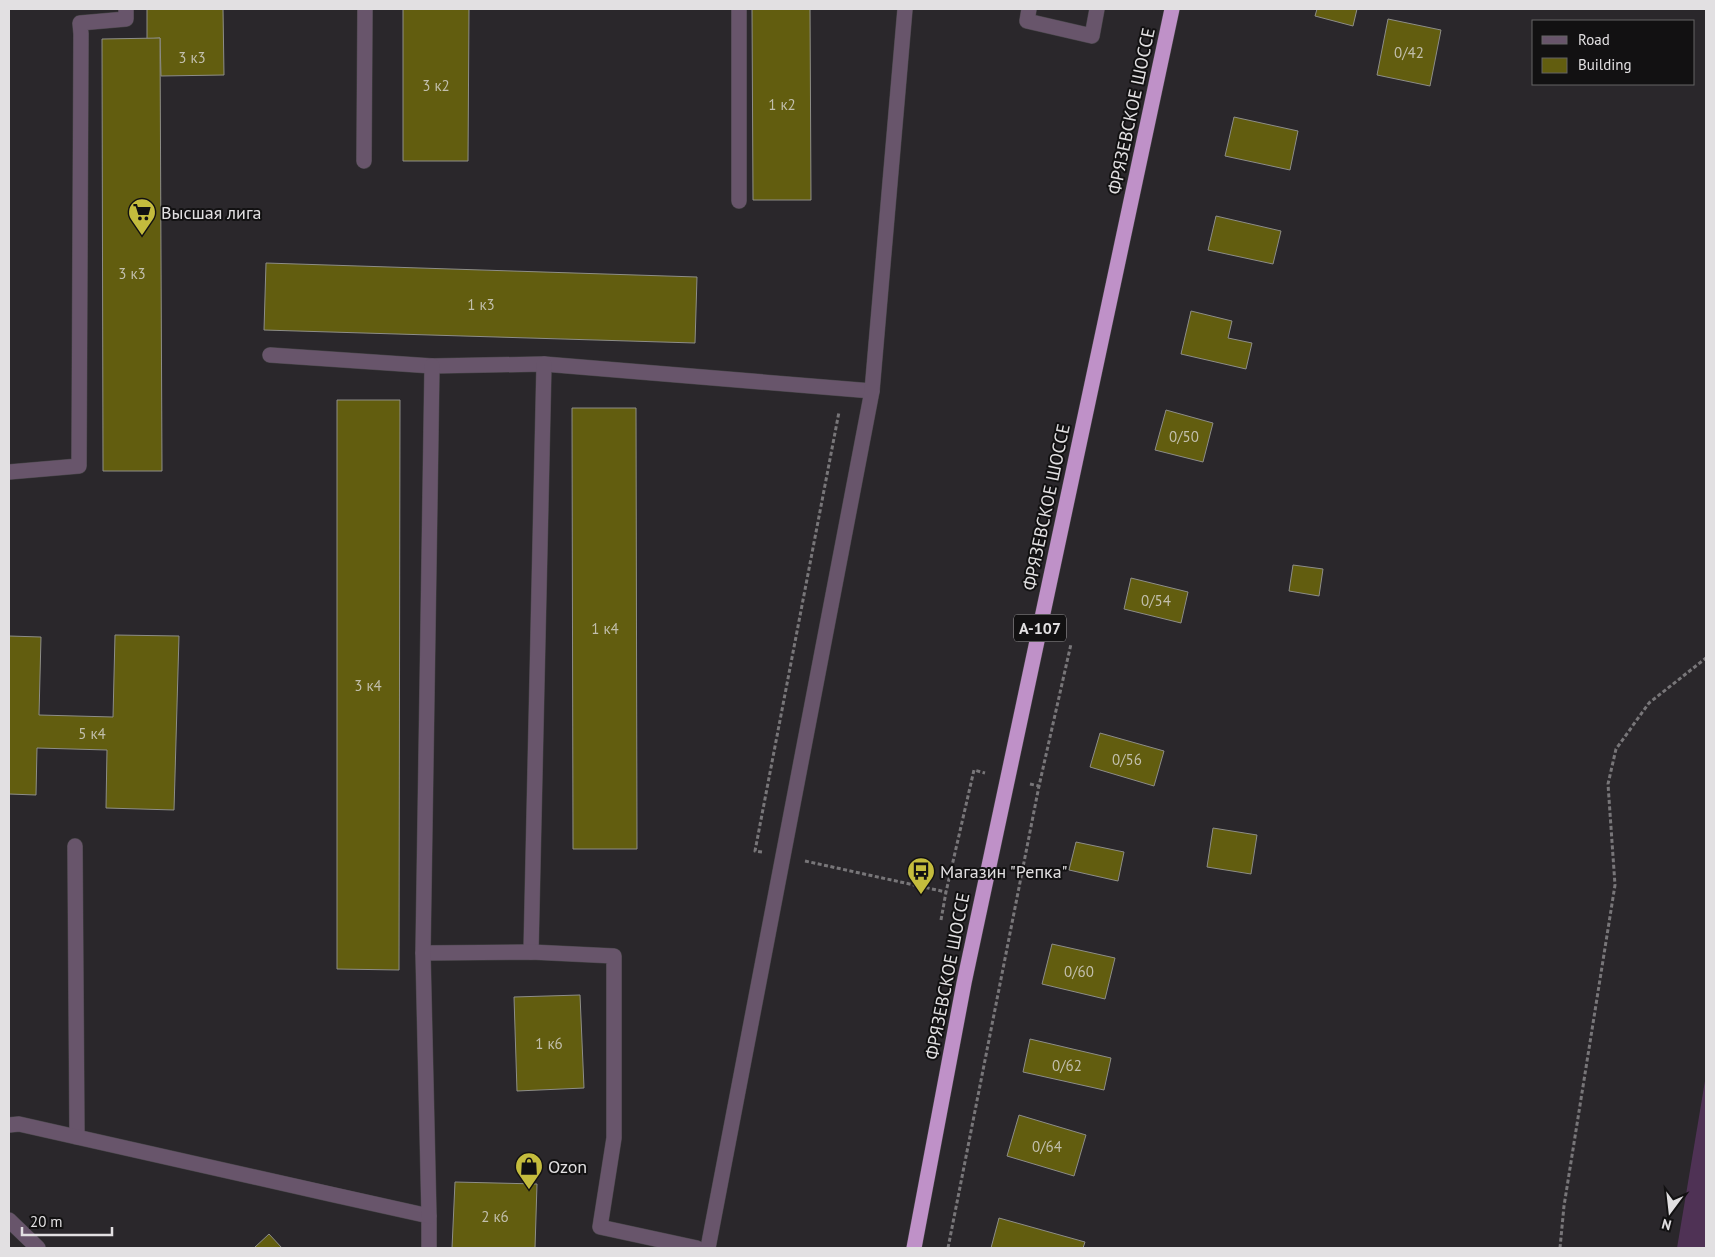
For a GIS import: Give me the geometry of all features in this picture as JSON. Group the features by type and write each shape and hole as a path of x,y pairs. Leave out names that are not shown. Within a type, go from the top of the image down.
{"highway":[{"name":"ФРЯЗЕВСКОЕ ШОССЕ","path":"914,1248 968,964 1172,9"}],"lane":[{"path":"9,472 79,466 80,23 126,19 126,9"},
{"path":"364,161 365,9"},
{"path":"739,9 739,201"},
{"path":"708,1248 872,392 905,9"},
{"path":"1029,9 1027,21 1092,36 1097,9"},
{"path":"270,355 432,366 544,364 872,392"},
{"path":"531,952 544,364"},
{"path":"429,1248 422,953 432,366"},
{"path":"75,846 78,1137"},
{"path":"422,953 531,952 614,956 614,1138 600,1227 697,1248"},
{"path":"9,1125 18,1124 78,1137 428,1216"},
{"path":"9,1220 38,1248"}],"path":[{"path":"1560,1248 1564,1206 1615,885 1608,784 1616,749 1649,703 1706,658"},
{"path":"948,1248 1039,786"}],"shaded area":[{"path":"1706,1075 1706,1248 1677,1248"}],"building":[{"path":"147,9 223,9 224,75 161,76 160,38 147,39"},
{"path":"403,9 469,9 468,161 403,161"},
{"path":"752,9 810,9 811,200 753,200"},
{"path":"1317,9 1357,9 1353,26 1315,16"},
{"path":"1388,19 1441,30 1430,86 1377,75"},
{"path":"160,38 162,471 103,471 102,39"},
{"path":"1234,117 1298,131 1290,170 1225,156"},
{"path":"1216,216 1281,231 1273,264 1208,250"},
{"path":"266,263 697,277 695,343 264,330"},
{"path":"1191,311 1232,321 1228,338 1252,343 1246,369 1181,354"},
{"path":"337,400 400,400 399,970 337,969"},
{"path":"572,408 636,408 637,849 573,849"},
{"path":"1166,410 1213,423 1203,462 1155,450"},
{"path":"1293,565 1323,569 1319,596 1289,591"},
{"path":"1131,578 1188,592 1181,623 1124,609"},
{"path":"115,635 179,636 174,810 106,808 107,750 37,748 36,795 9,794 9,636 41,637 39,715 113,717"},
{"path":"1100,733 1164,751 1154,786 1090,767"},
{"path":"1213,828 1257,835 1251,874 1207,867"},
{"path":"1076,842 1124,852 1118,881 1069,870"},
{"path":"1052,944 1115,958 1105,999 1042,984"},
{"path":"580,995 584,1088 517,1091 514,997"},
{"path":"1030,1039 1111,1058 1104,1090 1023,1072"},
{"path":"1019,1115 1086,1135 1074,1176 1007,1156"},
{"path":"455,1182 537,1184 535,1248 452,1248"},
{"path":"999,1218 1085,1242 1083,1248 991,1248"},
{"path":"269,1234 282,1248 254,1248"}],"place":[{"name":"Высшая лига","path":"142,236"},
{"name":"Магазин \"Репка\"","path":"921,895"},
{"name":"Ozon","path":"529,1190"}]}
